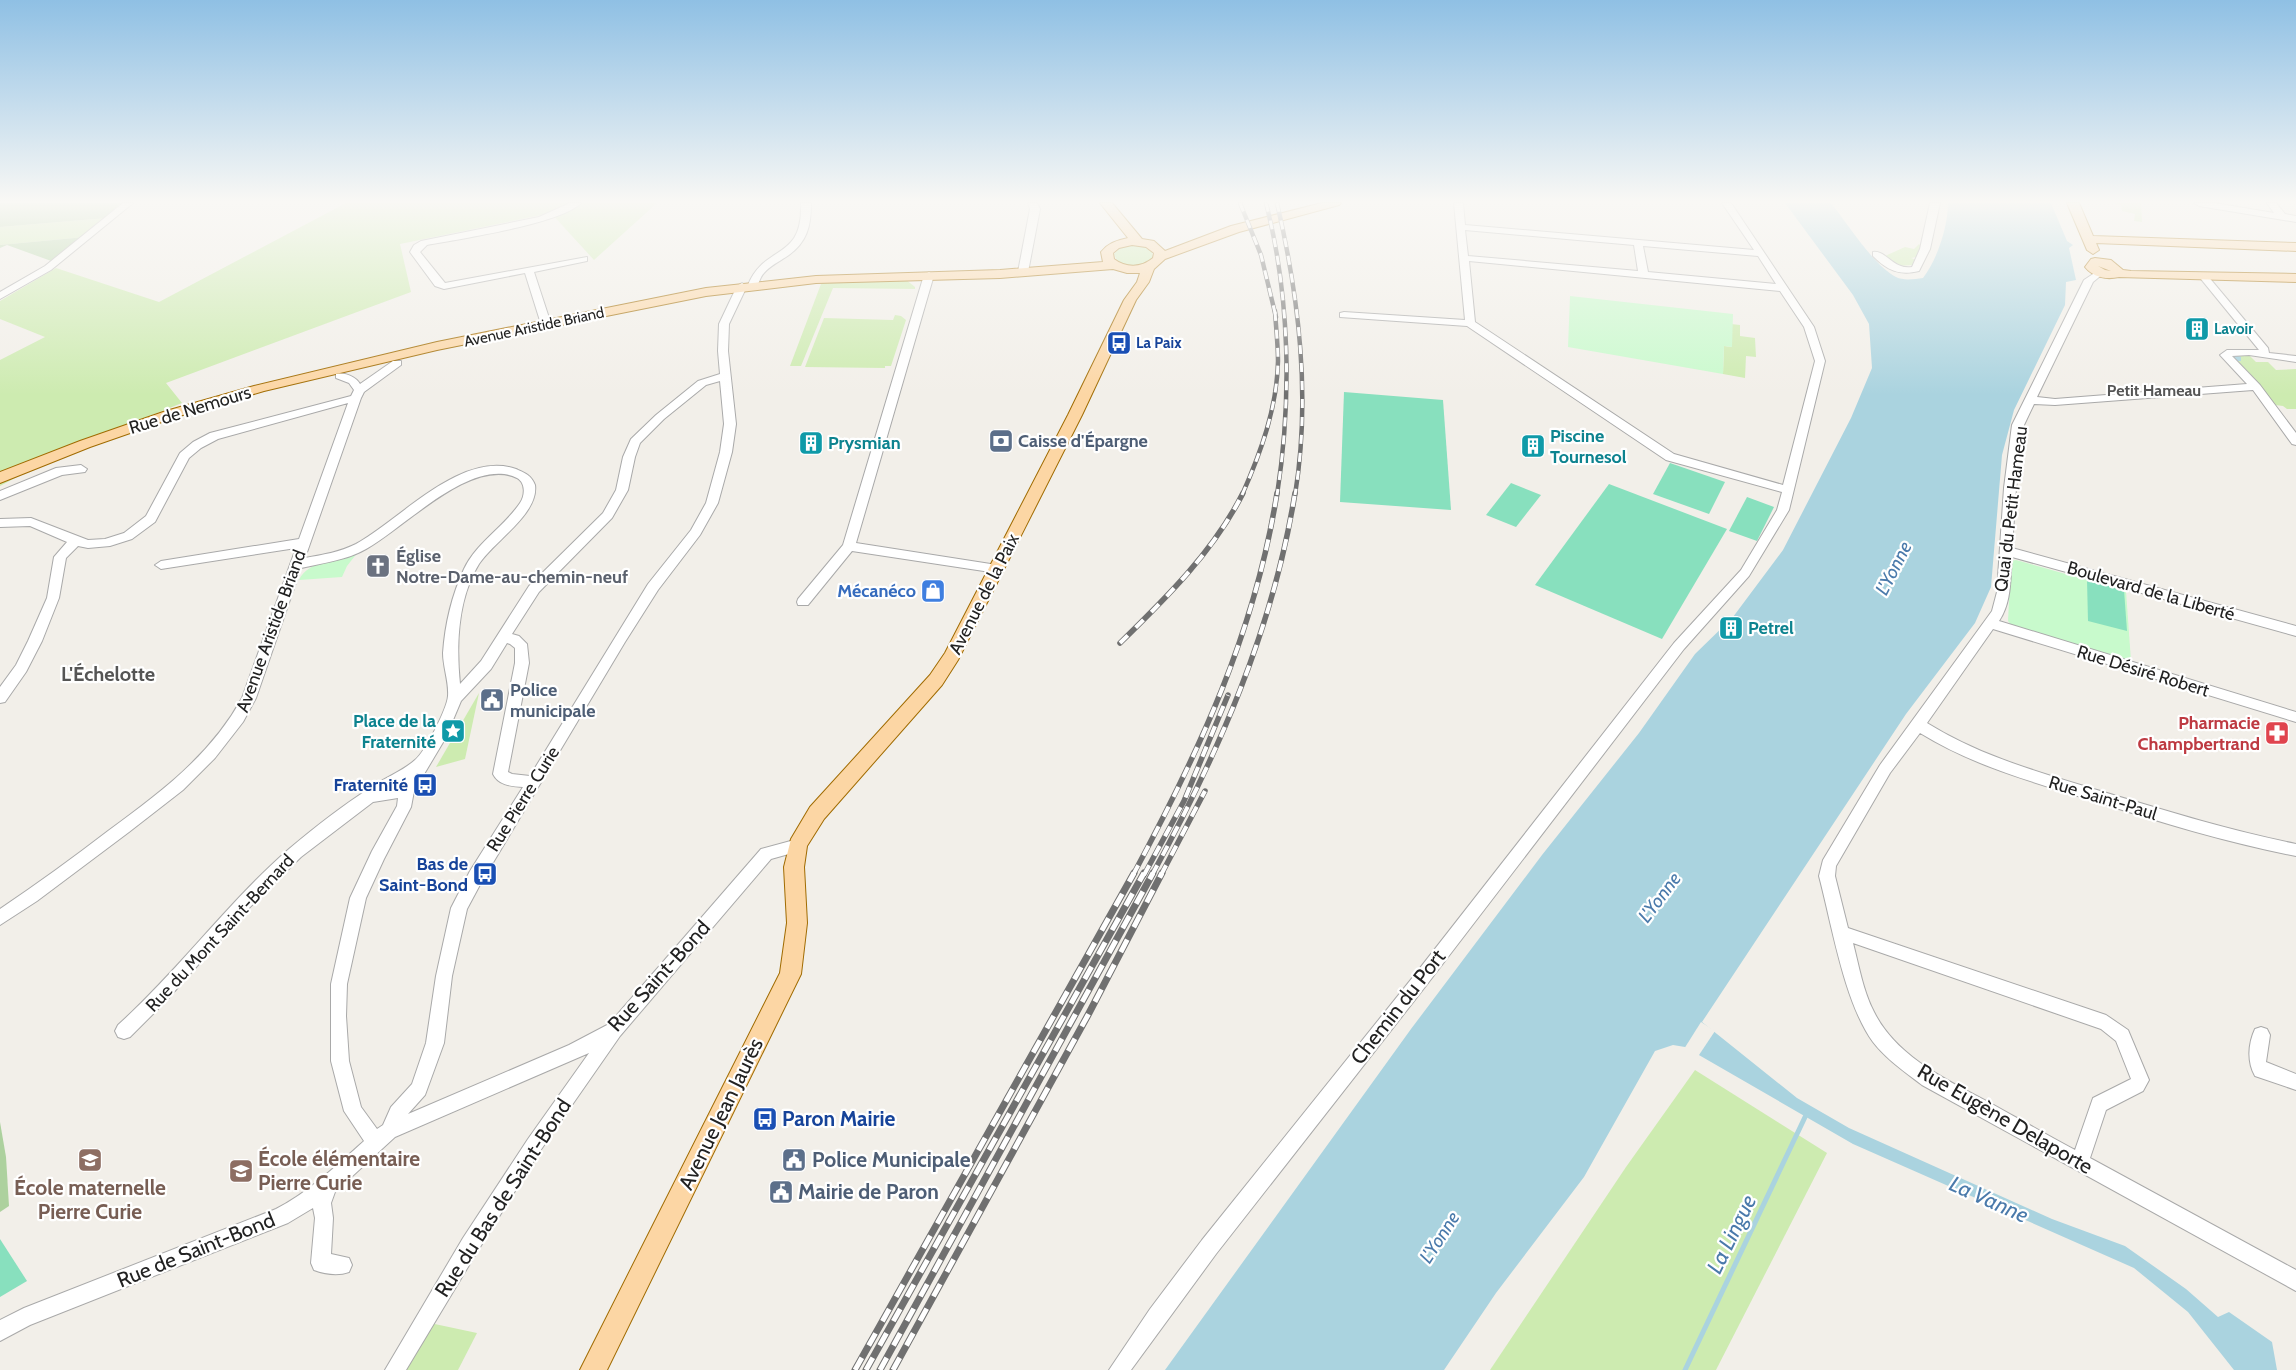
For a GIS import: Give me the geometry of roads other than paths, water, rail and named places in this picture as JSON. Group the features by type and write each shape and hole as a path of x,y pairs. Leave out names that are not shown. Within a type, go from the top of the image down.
{"main road":[{"name":"Avenue Aristide Briand","path":"385,365 436,347 747,285 849,276 1023,272 1075,267"},
{"name":"Avenue de la Paix","path":"798,845 817,812 936,680 952,656 1127,307 1133,283 1119,267"},
{"path":"1127,307 1144,282 1148,267"},
{"path":"2115,267 2118,272 2131,275 2296,278"},
{"path":"278,385 340,376 385,365"},
{"name":"Rue de Nemours","path":"0,478 44,459 153,419 278,385 385,365"},
{"name":"Avenue Jean Jaurès","path":"593,1370 790,974 797,923 794,867 798,845"}],"street":[{"path":"0,296 49,267"},
{"path":"426,267 439,284 444,286 544,267"},
{"name":"Rue Pierre Curie","path":"390,1131 397,1114 419,1089 435,1043 444,976 459,908 620,639 653,587 696,532 712,504 726,452 730,424 723,351 724,324 747,285 766,267"},
{"path":"1023,272 1024,267"},
{"path":"1464,267 1470,323"},
{"path":"1564,267 1782,288"},
{"path":"1643,267 1644,274"},
{"name":"Chemin du Port","path":"1119,1370 1209,1247 1419,982 1679,646 1744,573 1783,510 1820,361 1809,326 1770,267"},
{"path":"1891,267 1902,271 1916,269 1917,267"},
{"name":"Quai du Petit Hameau","path":"1828,865 1885,769 1998,612 2003,592 2010,488 2018,425 2089,280 2099,267"},
{"path":"529,270 546,324"},
{"path":"803,602 849,546 929,275"},
{"path":"2204,276 2264,350 2264,355"},
{"path":"1344,315 1470,323 1670,457 1789,490"},
{"path":"2296,359 2249,352 2225,355 2256,388 2296,441"},
{"path":"0,523 32,522 75,541 88,544 106,542 128,536 143,528 151,519 184,456 204,440 357,391 385,365"},
{"path":"340,376 353,381 357,391"},
{"path":"376,1143 353,1111 340,1061 339,984 358,898 421,764 438,738 455,698 486,665 534,589 608,515 622,490 629,457 635,442 660,417 702,383 725,376"},
{"path":"2030,400 2055,402 2256,388"},
{"name":"Avenue Aristide Briand","path":"0,918 164,798 211,755 234,725 249,698 357,391"},
{"path":"0,496 60,471 81,469"},
{"path":"297,564 335,557 360,547 470,475 500,470 521,475 528,480 530,486 526,503 474,562 459,595 450,654 455,698"},
{"path":"0,698 21,668 36,641 53,598 60,557 75,541"},
{"path":"161,565 304,542"},
{"path":"849,546 997,569"},
{"name":"Boulevard de la Liberté","path":"2006,551 2296,631"},
{"name":"Rue Désiré Robert","path":"1990,623 2296,717"},
{"path":"502,638 514,639 522,647 522,663 500,774 509,780 533,782"},
{"path":"452,679 486,665"},
{"name":"Rue Saint-Paul","path":"1918,724 1945,743 1990,763 2188,824 2252,842 2296,850"},
{"name":"Rue du Mont Saint-Bernard","path":"124,1031 149,1009 258,888 298,851 363,798 421,764"},
{"path":"363,798 406,799"},
{"name":"Rue Saint-Bond","path":"390,1131 575,1050 615,1030 766,854 798,845"},
{"name":"Rue Eugène Delaporte","path":"1828,865 1828,876 1856,988 1867,1017 1880,1037 1898,1056 1928,1078 2296,1280"},
{"path":"1843,933 2106,1023 2119,1032 2140,1080 2137,1085 2099,1104 2080,1162"},
{"name":"Rue du Bas de Saint-Bond","path":"395,1370 470,1245 534,1146 615,1030"},
{"path":"2262,1035 2258,1063 2261,1070 2296,1082"},
{"name":"Rue de Saint-Bond","path":"0,1331 24,1318 282,1216 299,1207 327,1186 390,1131"},
{"path":"327,1186 322,1203 324,1218 321,1263 342,1265"}],"water":[{"path":"1832,267 1883,267 1896,277 1909,279 1923,278 1930,267 2073,267 2076,280 2066,282 2065,305 2014,410 2002,455 1991,587 1975,623 1906,714 1702,1022 1797,1098 1849,1128 2052,1219 2125,1246 2186,1289 2218,1317 2229,1312 2272,1342 2277,1370 2234,1370 2188,1312 2134,1268 1853,1144 1685,1047 1673,1045 1655,1051 1584,1177 1496,1293 1444,1370 1165,1370 1411,1029 1542,855 1639,733 1695,654 1733,617 1783,550 1851,418 1872,368 1869,324 1853,295"}],"waterway":[{"path":"2233,356 2238,359"},
{"name":"La Lingue","path":"1685,1370 1806,1115"}],"railway":[{"path":"1264,267 1275,314"},
{"path":"1277,495 1282,459 1286,385 1284,311 1279,267"},
{"path":"1290,267 1297,311 1302,385 1300,458 1295,495"},
{"path":"1242,494 1256,463 1267,430 1275,396 1278,361 1275,314"},
{"path":"1133,875 1180,783 1222,690 1254,594 1267,545 1277,493"},
{"path":"1152,875 1199,784 1240,690 1273,593 1295,493"},
{"path":"1120,643 1188,573 1218,535 1242,494"},
{"path":"1144,875 1184,801 1228,695"},
{"path":"1161,875 1205,791"},
{"path":"855,1370 1134,873"},
{"path":"866,1370 1144,873"},
{"path":"880,1370 1153,873"},
{"path":"893,1370 1088,1015 1162,873"}],"place":[{"name":"Lavoir","path":"2197,329"},
{"name":"La Paix","path":"1119,343"},
{"name":"Caisse d'Épargne","path":"1001,441"},
{"name":"Prysmian","path":"811,443"},
{"name":"Piscine Tournesol","path":"1533,446"},
{"name":"Église Notre-Dame-au-chemin-neuf","path":"378,566"},
{"name":"Mécanéco","path":"933,591"},
{"name":"Petrel","path":"1731,628"},
{"name":"Police municipale","path":"492,700"},
{"name":"Place de la Fraternité","path":"453,731"},
{"name":"Pharmacie Champbertrand","path":"2277,733"},
{"name":"Fraternité","path":"425,785"},
{"name":"Bas de Saint-Bond","path":"485,874"},
{"name":"Paron Mairie","path":"765,1119"},
{"name":"École maternelle Pierre Curie","path":"90,1160"},
{"name":"Police Municipale","path":"794,1160"},
{"name":"École élémentaire Pierre Curie","path":"241,1171"},
{"name":"Mairie de Paron","path":"781,1192"}],"district":[{"name":"Petit Hameau","path":"2154,390"},
{"name":"L'Échelotte","path":"108,674"}],"water label":[{"name":"L'Yonne","path":"1893,568"},
{"name":"L'Yonne","path":"1659,897"},
{"name":"La Vanne","path":"1989,1199"},
{"name":"L'Yonne","path":"1439,1237"}]}
